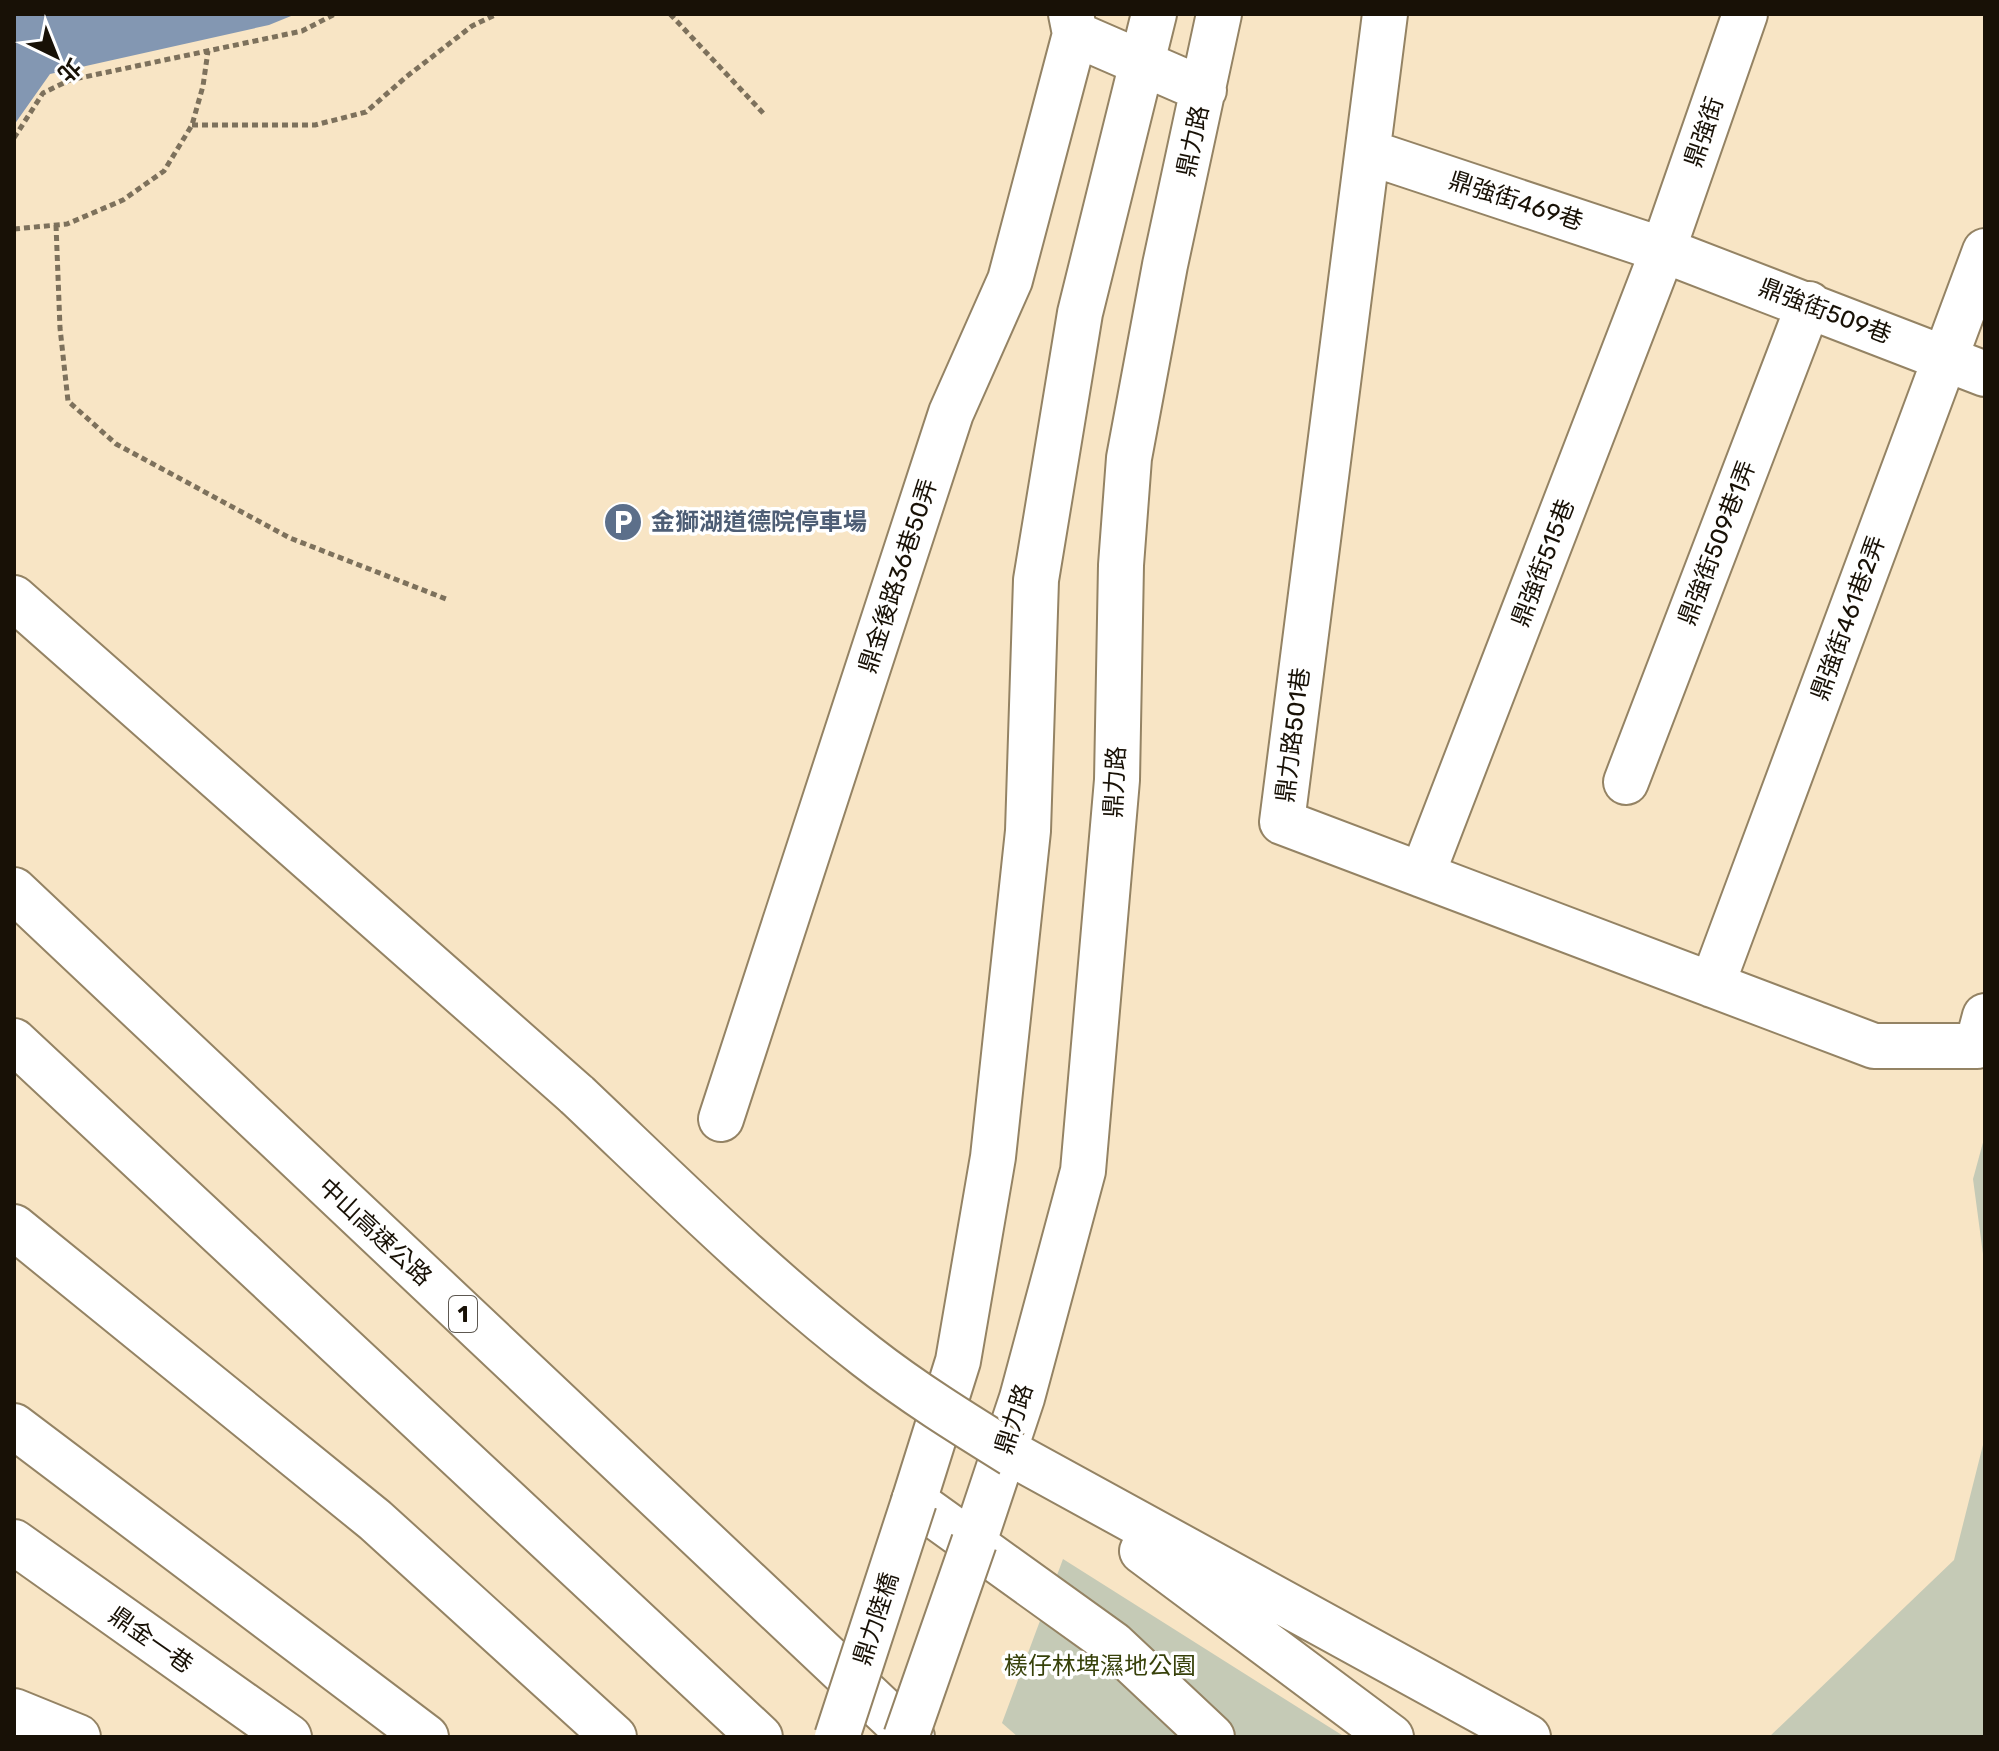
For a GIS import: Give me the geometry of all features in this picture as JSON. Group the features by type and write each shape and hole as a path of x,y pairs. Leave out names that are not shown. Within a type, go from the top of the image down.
{"main road":[{"path":"1154,14 1080,313 1036,580 1028,831 993,1157 958,1361 914,1501 1113,1644 1212,1737"},
{"name":"鼎力路","path":"974,1542 1022,1398 1083,1171 1117,780 1121,565 1129,458 1165,265 1219,14"},
{"name":"鼎力路501巷","path":"1385,14 1282,822 1874,1046 1981,1031"},
{"name":"鼎強街","path":"1663,250 1745,14"},
{"path":"1073,24 1143,62 1204,90"},
{"name":"鼎金後路36巷50弄","path":"721,1119 951,413 1010,280 1073,24"},
{"name":"鼎強街469巷","path":"1368,152 1663,250"},
{"name":"鼎強街509巷","path":"1663,250 1985,374"},
{"name":"鼎強街515巷","path":"1422,875 1663,250"},
{"name":"鼎強街461巷2弄","path":"1712,985 1985,251"},
{"name":"鼎強街509巷1弄","path":"1626,782 1809,304"},
{"path":"14,598 577,1095 739,1250 865,1355 929,1402 1012,1454 1528,1737"},
{"name":"中山高速公路","path":"14,890 912,1737"},
{"path":"14,1041 760,1737"},
{"path":"14,1227 375,1520 614,1737"},
{"path":"14,1426 426,1737"},
{"path":"1012,1454 1391,1737"},
{"name":"鼎力陸橋","path":"837,1737 914,1501"},
{"name":"鼎金一巷","path":"14,1542 289,1737"},
{"path":"906,1737 974,1542"},
{"path":"14,1711 78,1737"}],"path":[{"path":"14,138 43,93 70,80 302,31 335,14"},
{"path":"192,125 315,125 366,112 472,26 497,14"},
{"path":"670,14 764,114"},
{"path":"14,229 67,224 123,200 164,171 192,125 203,86 208,51"},
{"path":"56,225 60,328 68,401 116,444 290,538 446,599"}],"green space":[{"path":"1985,1135 1985,1269 1973,1179"},
{"path":"1985,1437 1985,1737 1769,1737 1954,1560"},
{"name":"檨仔林埤濕地公園","path":"1063,1559 1345,1737 1018,1737 1002,1723"}],"water":[{"path":"14,14 296,14 269,25 50,74 14,125"}],"place":[{"name":"金獅湖道德院停車場","path":"623,522"}]}
